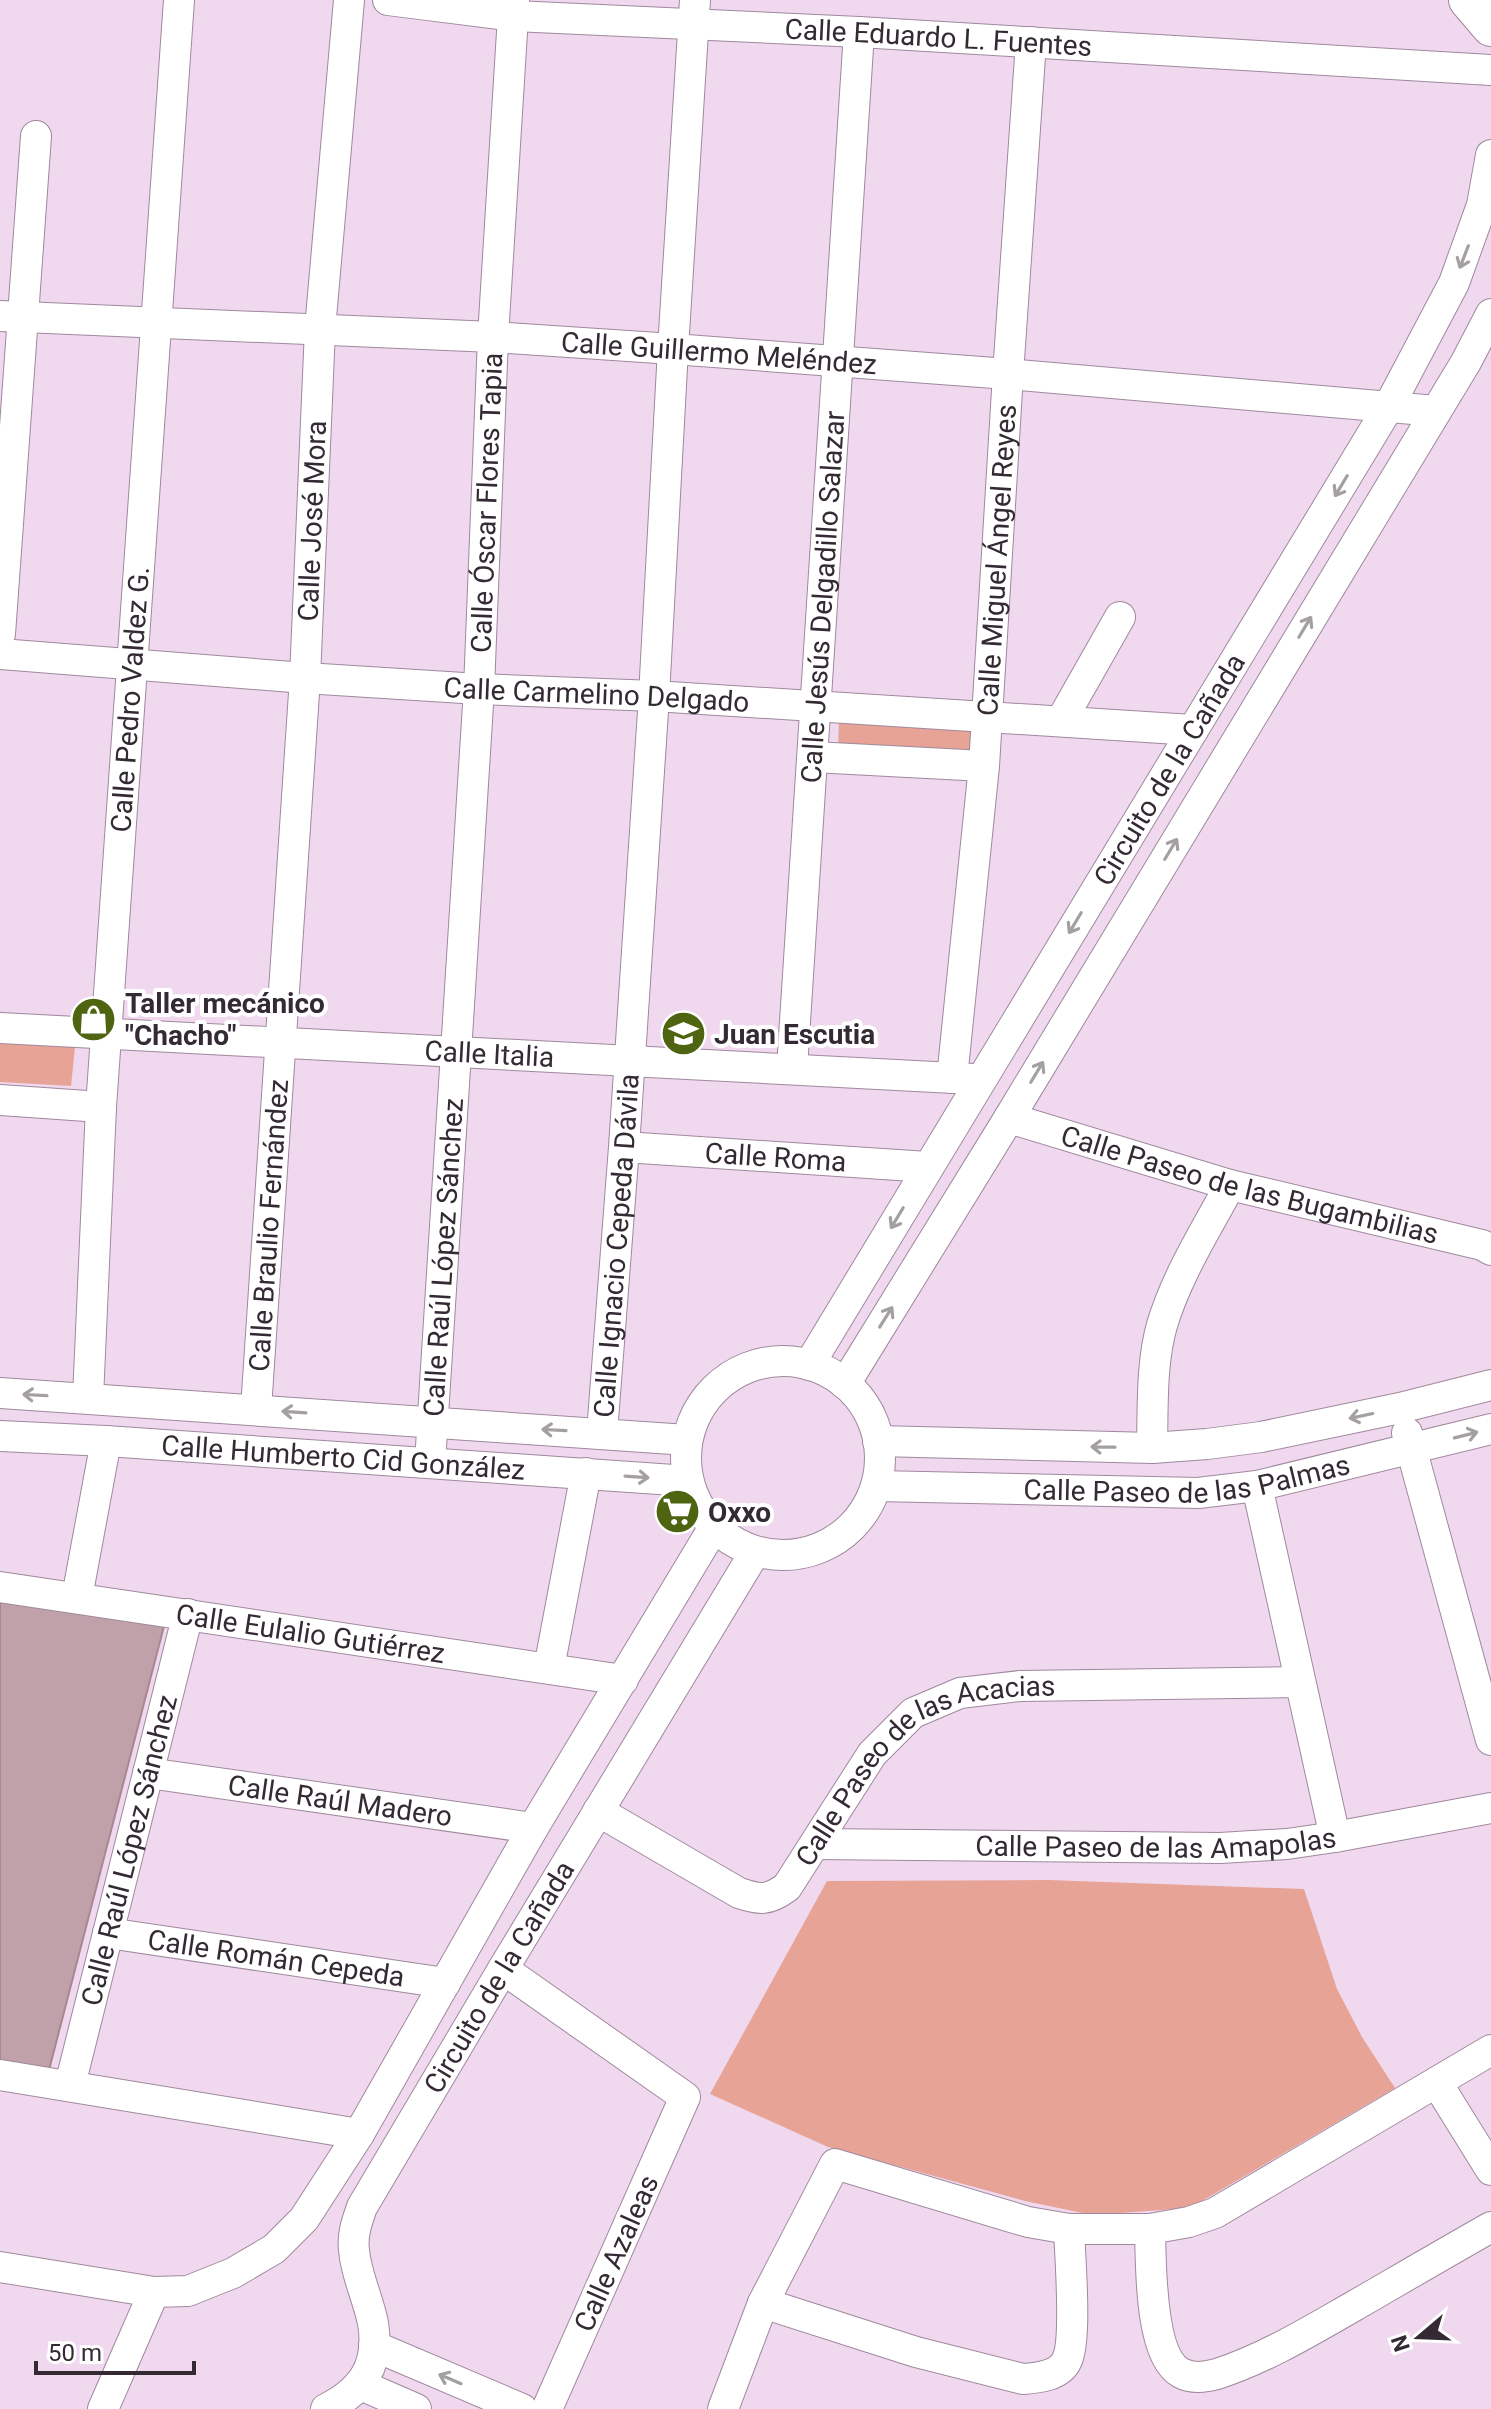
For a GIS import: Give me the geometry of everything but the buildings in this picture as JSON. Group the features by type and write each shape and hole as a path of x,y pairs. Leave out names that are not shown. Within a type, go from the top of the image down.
{"main road":[{"path":"1468,0 1491,27"}],"street":[{"name":"Calle Pedro Valdez G.","path":"88,1398 101,1107 179,0"},
{"name":"Calle José Mora","path":"281,1042 305,678 320,329 349,0"},
{"name":"Calle Eduardo L. Fuentes","path":"388,0 514,8 694,12 859,32 1491,70"},
{"name":"Calle Óscar Flores Tapia","path":"455,1053 479,689 493,337 514,8"},
{"name":"Calle Ignacio Cepeda Dávila","path":"602,1433 654,696 694,12"},
{"name":"Calle Jesús Delgadillo Salazar","path":"792,1068 859,32"},
{"name":"Calle Miguel Ángel Reyes","path":"966,1079 1031,42"},
{"path":"0,634 12,316 36,136"},
{"name":"Circuito de la Cañada","path":"809,1365 928,1167 966,1079 1193,730 1389,406 1454,283 1482,205 1491,155"},
{"name":"Circuito de la Cañada","path":"845,1384 1466,362 1491,314"},
{"name":"Calle Guillermo Meléndez","path":"12,316 493,337 673,349 1436,411"},
{"path":"1061,721 1120,617"},
{"name":"Calle Carmelino Delgado","path":"0,654 305,678 654,696 1193,730"},
{"path":"813,757 984,766"},
{"name":"Calle Italia","path":"0,1028 966,1079"},
{"name":"Calle Braulio Fernández","path":"256,1409 281,1042"},
{"name":"Calle Raúl López Sánchez","path":"430,1463 455,1053"},
{"path":"0,1100 101,1107"},
{"name":"Calle Paseo de las Bugambilias","path":"1009,1118 1230,1185 1482,1245 1491,1250"},
{"name":"Calle Roma","path":"624,1147 928,1167"},
{"path":"1152,1448 1154,1380 1162,1326 1181,1278 1230,1185"},
{"path":"777,1361 809,1365 828,1372 845,1384 859,1398 871,1418 878,1441 880,1464 876,1486 863,1514 842,1536 815,1550 785,1556 755,1552 733,1542 714,1527 698,1506 688,1481 686,1460 687,1440 698,1410 719,1385 746,1368 777,1361"},
{"name":"Calle Paseo de las Palmas","path":"878,1441 1152,1448 1261,1437 1491,1385"},
{"name":"Calle Humberto Cid González","path":"0,1393 687,1440"},
{"path":"1400,1408 1491,1740"},
{"name":"Calle Paseo de las Palmas","path":"876,1486 1198,1493 1257,1486 1491,1429"},
{"name":"Calle Humberto Cid González","path":"0,1436 688,1481"},
{"path":"77,1597 106,1441"},
{"path":"549,1668 586,1473"},
{"path":"1257,1486 1335,1837"},
{"name":"Circuito de la Cañada","path":"154,2292 188,2291 233,2273 274,2249 304,2219 359,2134 533,1828 714,1527"},
{"name":"Circuito de la Cañada","path":"361,2385 374,2346 373,2323 353,2248 362,2207 755,1552"},
{"name":"Calle Eulalio Gutiérrez","path":"0,1587 623,1680"},
{"name":"Calle Raúl López Sánchez","path":"70,2085 188,1614"},
{"name":"Calle Paseo de las Acacias","path":"598,1811 739,1893 755,1898 773,1898 787,1887 872,1754 913,1713 960,1693 1020,1686 1299,1682"},
{"name":"Calle Raúl Madero","path":"148,1773 533,1828"},
{"name":"Calle Paseo de las Amapolas","path":"816,1844 1220,1848 1335,1837 1491,1808"},
{"name":"Calle Román Cepeda","path":"108,1933 445,1983"},
{"name":"Calle Azaleas","path":"503,1969 685,2097 547,2409"},
{"path":"723,2409 763,2303 835,2164 1028,2222 1069,2229 1150,2229 1189,2222 1215,2213 1491,2050"},
{"path":"0,2075 359,2134"},
{"path":"1437,2083 1491,2170"},
{"path":"1150,2229 1152,2283 1160,2347 1168,2361 1181,2373 1199,2377 1217,2374 1289,2344 1491,2227"},
{"path":"763,2303 916,2352 1023,2379 1040,2378 1057,2372 1066,2362 1071,2340 1069,2229"},
{"path":"0,2267 154,2292 103,2409"},
{"path":"374,2346 522,2409"},
{"path":"326,2409 345,2399 361,2385 416,2409"}],"shaded area":[{"path":"839,722 974,730 971,754 838,746"},
{"path":"0,1043 75,1047 71,1086 0,1082"},
{"path":"1048,1880 1304,1889 1337,1989 1362,2037 1395,2088 1190,2208 1092,2215 1025,2201 828,2147 710,2094 827,1881"}],"place":[{"name":"Taller mecánico \"Chacho\"","path":"94,1019"},
{"name":"Juan Escutia","path":"683,1034"},
{"name":"Oxxo","path":"677,1512"}]}
